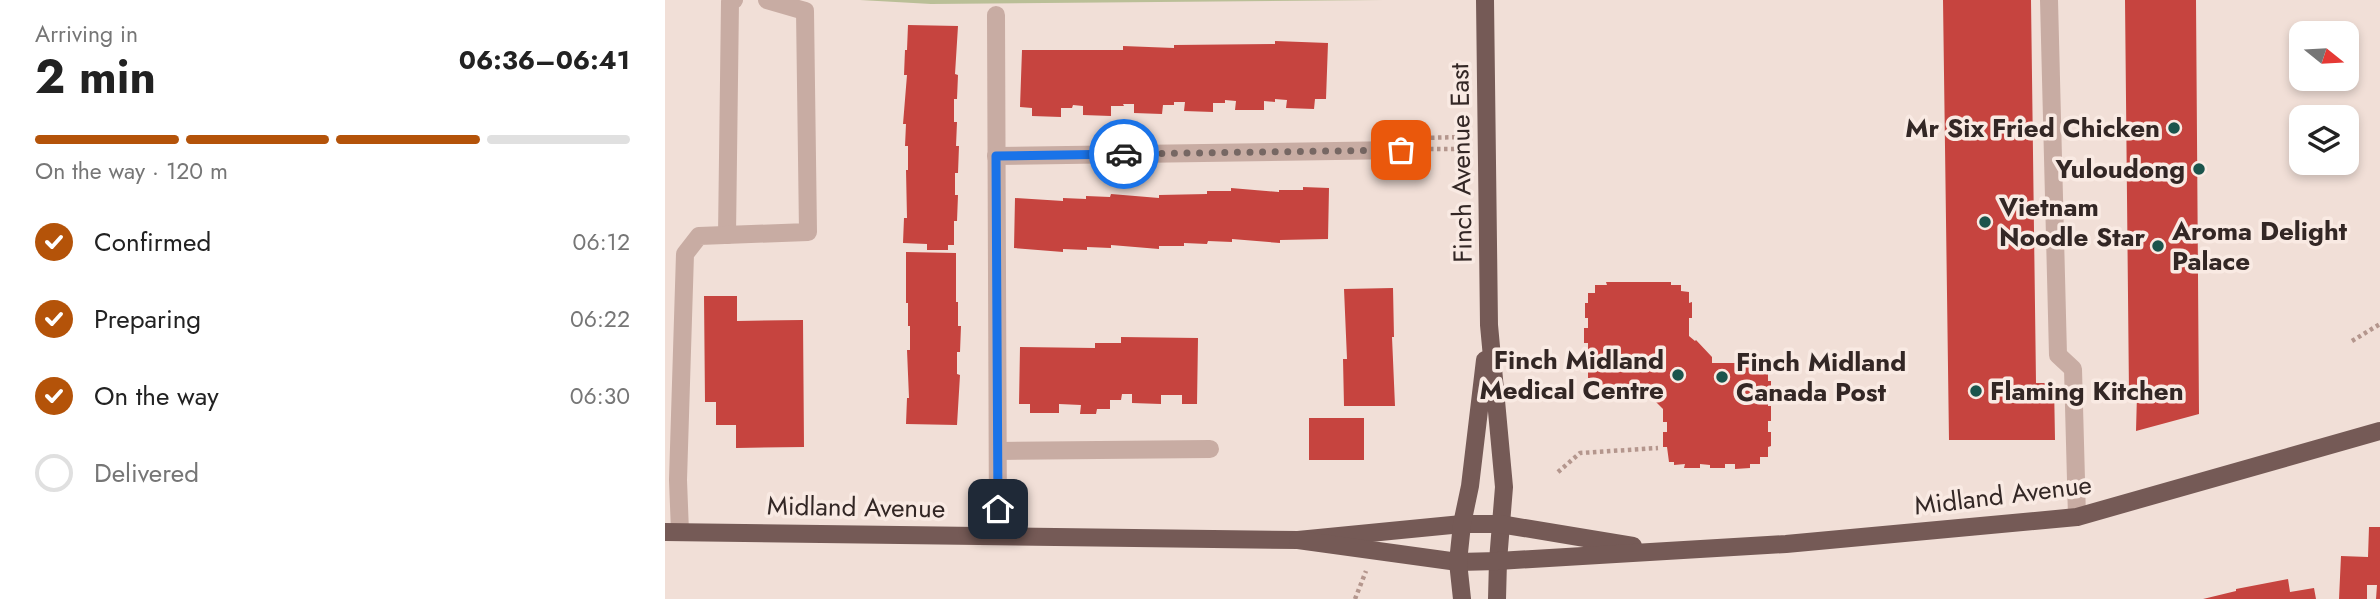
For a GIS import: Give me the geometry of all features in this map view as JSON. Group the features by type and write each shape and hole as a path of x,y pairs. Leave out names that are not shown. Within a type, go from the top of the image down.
{"main road":[{"name":"Finch Avenue East","path":"1485,0 1489,325 1504,487 1497,561 1497,599"},
{"name":"Finch Avenue East","path":"1462,599 1458,562 1489,325"},
{"name":"Midland Avenue","path":"1298,540 1458,562 1497,561 1786,544 2077,517 2380,431"},
{"name":"Midland Avenue","path":"673,532 1298,540 1462,524 1500,524 1664,551"}],"lane":[{"path":"727,235 730,2 734,0"},
{"path":"673,532 678,480 685,254 699,236 808,232 805,11 767,0"},
{"path":"2049,0 2058,355 2073,369 2077,517"},
{"path":"996,15 998,535"},
{"path":"996,156 1401,150"},
{"path":"997,451 1210,449"}],"path":[{"path":"1403,139 1488,142 1401,150 1403,139"},
{"path":"2352,341 2380,324"},
{"path":"1558,472 1580,453 1658,448"},
{"path":"1355,599 1360,588"}],"green space":[{"path":"860,0 1383,0 931,4"}],"building":[{"path":"1943,0 2031,0 2036,383 2054,383 2055,440 1949,440"},
{"path":"2125,0 2196,0 2199,414 2136,431 2137,394 2129,394"},
{"path":"908,25 958,26 955,74 958,75 957,99 954,99 956,146 959,146 958,173 955,173 957,221 954,221 954,245 948,245 948,250 927,250 927,244 903,243 904,218 907,218 908,146 905,146 906,124 903,124"},
{"path":"1275,41 1328,43 1326,99 1315,99 1314,109 1286,108 1287,100 1275,99 1275,102 1264,101 1264,110 1235,110 1236,101 1225,100 1225,103 1213,103 1213,112 1184,111 1185,102 1174,102 1174,105 1163,105 1162,114 1134,113 1134,104 1123,104 1124,106 1111,106 1111,116 1083,115 1083,106 1073,105 1072,108 1061,108 1061,117 1032,116 1032,108 1020,107 1022,50 1123,50 1123,46 1174,48 1174,45 1275,44"},
{"path":"1303,187 1329,188 1328,239 1280,240 1280,243 1232,239 1232,242 1208,241 1207,244 1159,246 1159,249 1111,245 1111,248 1087,247 1087,250 1063,249 1063,252 1014,248 1015,198 1063,201 1063,198 1110,197 1111,194 1159,198 1159,195 1231,191 1231,188 1279,192 1303,190"},
{"path":"906,252 956,253 956,302 958,326 961,326 960,352 957,352 957,374 960,375 957,425 906,424 910,326 906,303"},
{"name":"Finch Midland Medical Centre","path":"1606,282 1671,282 1671,285 1681,285 1681,291 1689,292 1689,303 1692,302 1689,336 1712,357 1712,363 1749,360 1749,363 1760,363 1761,371 1768,371 1768,381 1771,381 1768,406 1771,406 1771,421 1768,421 1768,432 1771,432 1771,446 1768,447 1768,457 1760,457 1760,464 1750,464 1750,468 1735,469 1735,464 1725,464 1725,468 1710,468 1710,465 1700,464 1700,468 1684,468 1685,464 1674,465 1674,462 1669,462 1667,447 1663,447 1663,432 1667,432 1667,422 1663,422 1663,409 1644,390 1630,390 1631,386 1621,386 1621,389 1606,390 1605,386 1591,383 1588,369 1584,369 1584,354 1588,354 1588,343 1584,343 1584,328 1588,328 1585,303 1588,303 1588,293 1595,293 1595,285 1607,285"},
{"path":"1393,288 1395,406 1344,406 1343,359 1347,359 1344,289"},
{"path":"704,296 737,296 737,321 803,320 804,447 736,448 736,425 716,425 716,402 705,402"},
{"path":"1121,337 1198,338 1197,404 1182,404 1182,395 1161,395 1161,404 1132,403 1132,394 1122,394 1121,400 1110,400 1110,409 1097,409 1096,414 1080,414 1081,405 1059,404 1059,413 1030,413 1030,404 1019,404 1020,347 1095,348 1095,343 1121,343"},
{"path":"1309,418 1364,418 1364,460 1309,460"},
{"path":"2369,527 2380,527 2380,599 2376,599 2377,585 2367,585 2367,599 2339,599 2341,556 2368,557"},
{"path":"2288,579 2290,592 2314,588 2316,599 2203,599 2236,589"}],"way so far":[{"path":"1124,154 1401,150"}],"place":[{"name":"Mr Six Fried Chicken","path":"2174,128"},
{"name":"Yuloudong","path":"2199,169"},
{"name":"Vietnam Noodle Star","path":"1985,222"},
{"name":"Aroma Delight Palace","path":"2158,246"},
{"name":"Finch Midland Medical Centre","path":"1678,375"},
{"name":"Finch Midland Canada Post","path":"1722,377"},
{"name":"Flaming Kitchen","path":"1976,391"}],"route":[{"path":"998,509 996,156 1124,154"}]}
